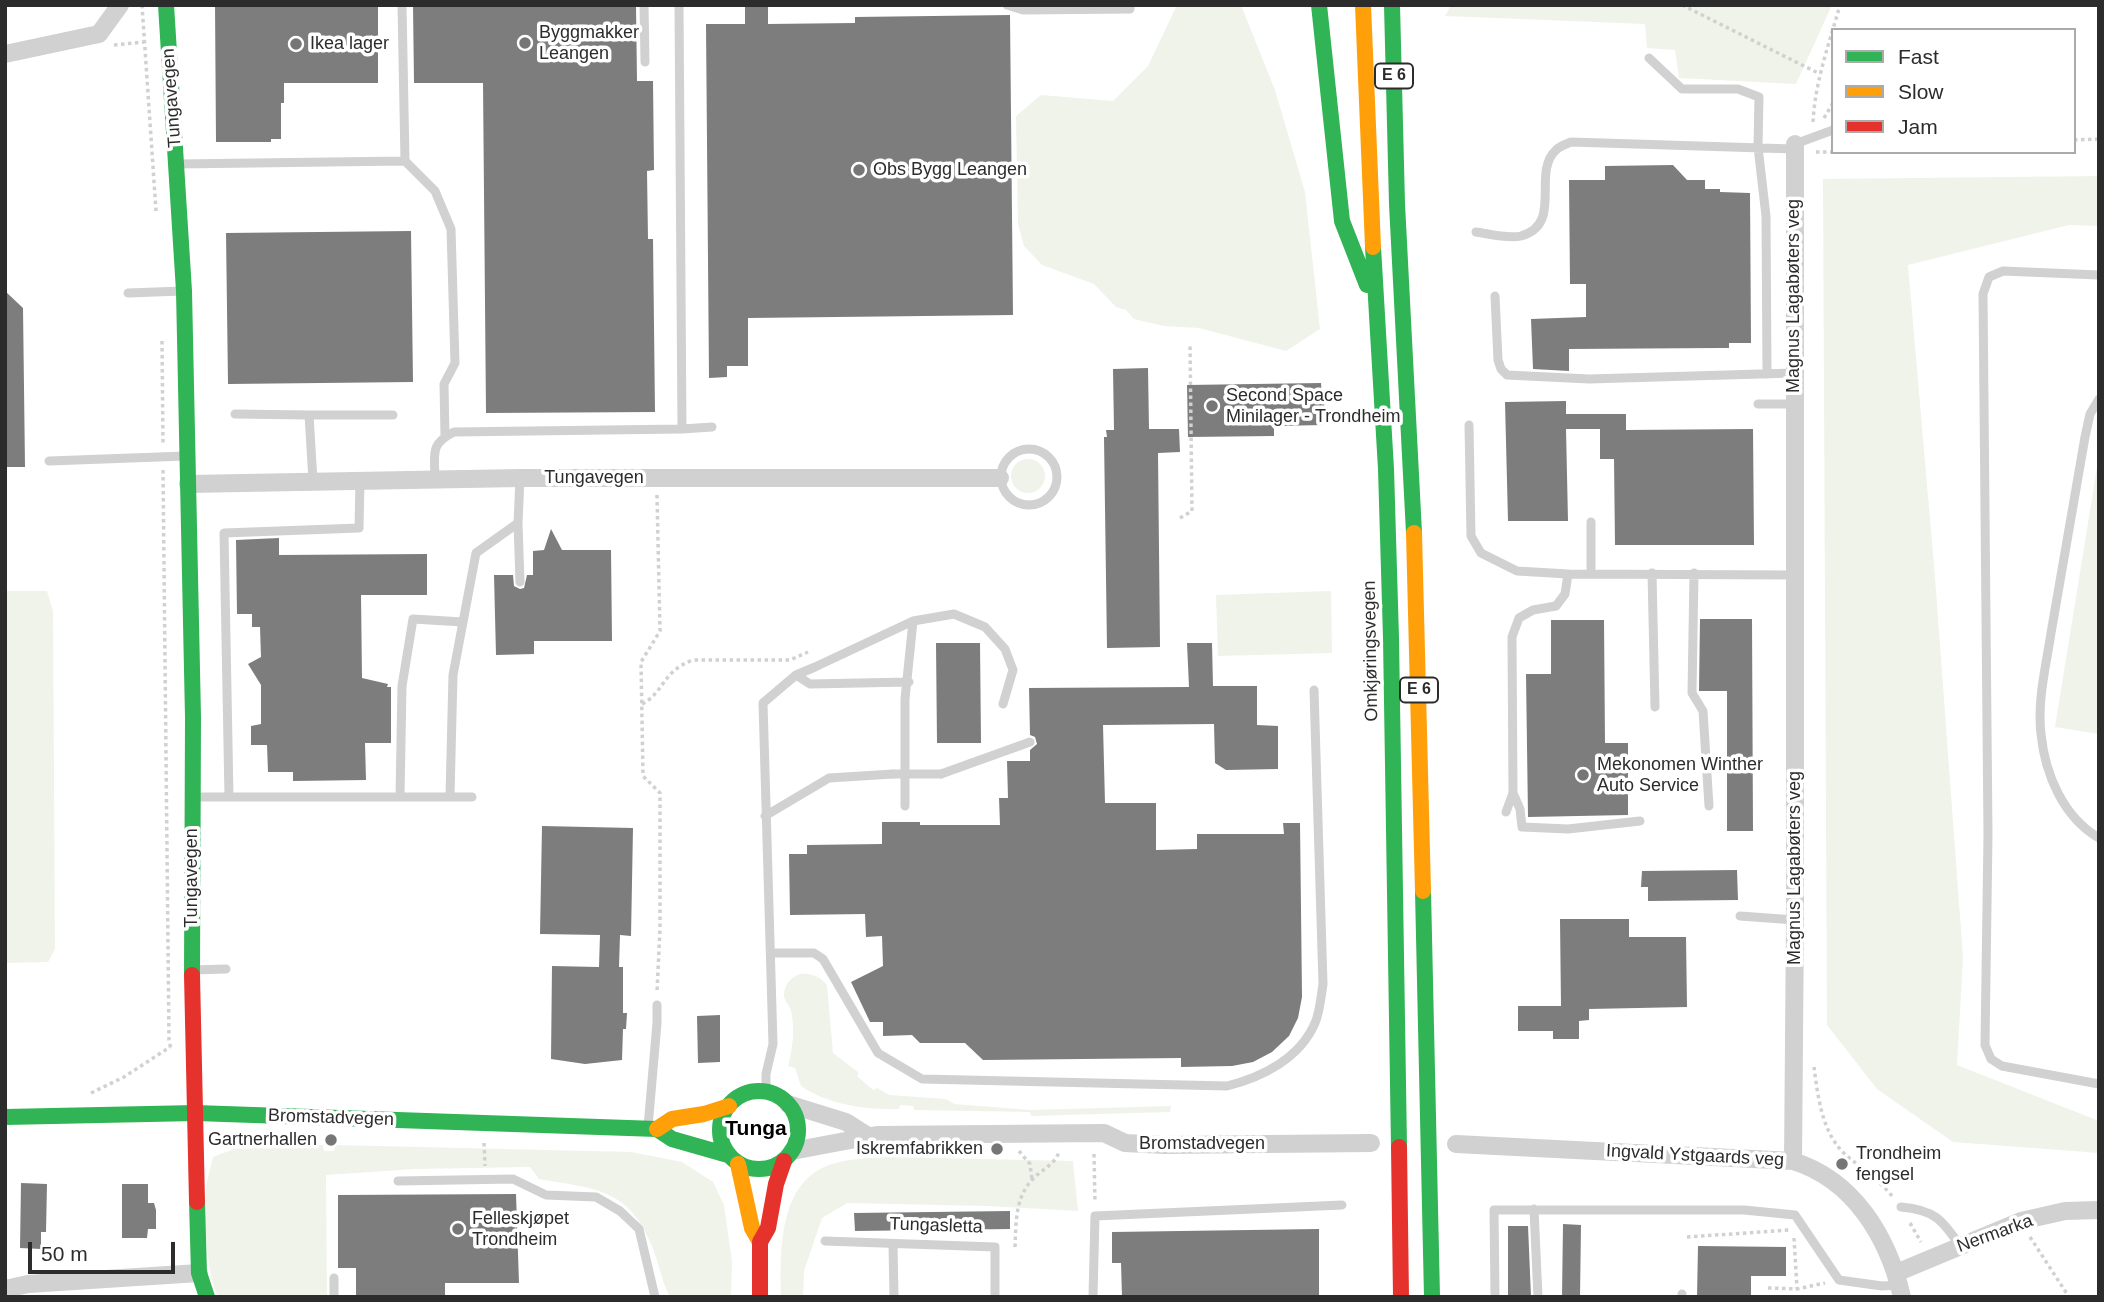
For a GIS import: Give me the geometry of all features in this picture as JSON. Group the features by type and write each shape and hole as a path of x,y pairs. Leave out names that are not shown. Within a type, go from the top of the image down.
{"main road":[{"name":"Tungavegen","path":"166,5 184,290 193,717 192,970 199,1273 207,1297"},
{"name":"E 6","path":"1319,5 1342,221 1378,315"},
{"name":"Omkjøringsvegen","path":"1363,5 1391,651 1401,1297"},
{"name":"E 6","path":"1392,5 1397,204 1415,544 1432,1297"},
{"path":"760,1242 752,1228 733,1159 722,1144 720,1132 721,1121 729,1106 743,1094 766,1092 778,1096 788,1104 798,1128 797,1140 776,1184 768,1228 760,1242 760,1297"},
{"name":"Bromstadvegen","path":"652,1129 672,1119 704,1114 729,1106"},
{"name":"Bromstadvegen","path":"5,1117 196,1113 652,1129 672,1139 733,1159"},
{"path":"733,1159 749,1168 762,1169 774,1167 788,1156"}],"street":[{"path":"5,54 99,34 120,5"},
{"name":"Magnus Lagabøters veg","path":"1793,1161 1794,373 1803,146"},
{"name":"Tungavegen","path":"187,484 520,478 1000,478"},
{"name":"Bromstadvegen","path":"788,1104 846,1122 868,1136"},
{"name":"Bromstadvegen","path":"788,1156 868,1136 1104,1133 1125,1143 1164,1145 1371,1143"},
{"name":"Ingvald Ystgaards veg","path":"1456,1144 1793,1161 1821,1173 1854,1199 1878,1233 1899,1285"},
{"name":"Nermarka","path":"1899,1285 1960,1247 2021,1221 2065,1211 2099,1210"},
{"path":"5,1289 40,1283 199,1273"}],"lane":[{"path":"402,5 405,161 435,191 452,229 455,363 444,384 445,436"},
{"path":"644,5 645,62"},
{"path":"679,5 682,429"},
{"path":"1007,5 1023,10 1130,9 1130,5"},
{"path":"1648,58 1682,89 1738,89 1759,97 1758,147 1766,216 1767,374"},
{"path":"1476,232 1519,237 1534,229 1543,220 1548,161 1557,148 1571,142 1803,146 1831,131"},
{"path":"177,164 405,161"},
{"path":"2099,275 2003,271 1989,278 1984,284 1983,294 1988,834 1985,1045 1991,1059 2003,1066 2099,1084"},
{"path":"128,293 184,290"},
{"path":"1495,296 1498,360 1507,375 1589,379 1794,373"},
{"path":"2099,398 2090,414 2085,437 2040,713 2044,754 2057,793 2081,824 2099,838"},
{"path":"1758,404 1795,404"},
{"path":"234,414 393,415"},
{"path":"309,415 313,481"},
{"path":"1469,425 1471,536 1481,553 1517,571 1568,574 1794,575"},
{"path":"435,480 434,450 440,439 454,432 682,429 712,426"},
{"path":"1028,449 1045,454 1056,468 1057,477 1056,486 1046,500 1029,506 1013,501 1006,495 1000,478 1012,455 1028,449"},
{"path":"49,461 186,456"},
{"path":"520,478 520,582"},
{"path":"229,797 224,533 359,528 360,481"},
{"path":"1591,522 1591,573"},
{"path":"450,796 453,675 476,553 518,523"},
{"path":"1652,573 1655,707"},
{"path":"1694,573 1692,694 1703,711 1709,806"},
{"path":"1506,812 1513,793 1512,637 1519,618 1533,610 1556,606 1565,594 1568,574"},
{"path":"766,1092 766,1074 774,1044 763,703 796,675 913,621 954,614 985,627 1005,649 1013,670 1003,704"},
{"path":"400,797 402,686 413,620 463,622"},
{"path":"905,806 905,699 909,682 913,621"},
{"path":"796,675 810,684 909,682"},
{"path":"772,953 814,953 823,959 878,1053 922,1079 1227,1086 1247,1081 1271,1070 1298,1050 1316,1022 1323,984 1314,690"},
{"path":"765,816 829,778 941,774 1030,741"},
{"path":"1513,793 1520,809 1522,827 1567,829 1640,821"},
{"path":"191,797 472,797"},
{"path":"1740,916 1795,920"},
{"path":"192,970 226,969"},
{"path":"652,1129 657,1005"},
{"path":"398,1181 513,1179 546,1195 596,1197 620,1211 639,1229 655,1297"},
{"path":"1093,1297 1095,1216 1342,1205"},
{"path":"1900,1207 1919,1209 1938,1217 1960,1247"},
{"path":"1534,1209 1538,1297"},
{"path":"1495,1297 1494,1210 1744,1210 1795,1215 1839,1280 1882,1286 1899,1285"},
{"name":"Tungasletta","path":"825,1241 995,1247 995,1297"},
{"path":"893,1244 894,1297"},
{"path":"334,1278 334,1297"}],"path":[{"path":"142,5 157,223"},
{"path":"1682,5 1820,74"},
{"path":"1833,28 1840,5"},
{"path":"1831,36 1803,146 1831,152"},
{"path":"2076,140 2099,139"},
{"path":"162,333 170,1046 173,1059"},
{"path":"1180,518 1192,511 1190,343"},
{"path":"657,478 660,631 641,662 643,776 660,793 657,1005"},
{"path":"642,704 650,700 666,676 680,664 693,660 790,660 808,652"},
{"path":"83,1097 124,1077 170,1046"},
{"path":"1814,1065 1821,1110 1832,1136 1844,1153 1871,1174 1900,1207 1921,1242"},
{"path":"484,1143 485,1164"},
{"path":"1019,1152 1030,1164 1032,1179"},
{"path":"1015,1247 1019,1201 1032,1179 1054,1162 1059,1152"},
{"path":"1094,1154 1095,1216"},
{"path":"2021,1221 2068,1297"},
{"path":"1687,1237 1794,1230 1797,1289"},
{"path":"1768,1288 1797,1289 1839,1280"}],"shaded area":[{"path":"1177,5 1241,5 1275,90 1305,192 1320,329 1286,351 1199,328 1164,326 1134,319 1126,310 1116,307 1094,284 1042,265 1024,246 1018,224 1016,116 1041,95 1113,101 1148,66"},
{"path":"1451,5 1832,5 1796,84 1679,78 1675,50 1647,48 1645,24 1445,16"},
{"path":"2099,176 2099,226 2069,225 1908,265 1935,577 1963,957 1957,1065 2099,1121 2099,1153 1953,1142 1877,1089 1827,1025 1823,179"},
{"path":"2099,455 2099,734 2055,727"},
{"path":"1028,459 1040,464 1045,476 1040,488 1028,493 1016,488 1011,476 1016,464"},
{"path":"5,591 47,591 53,611 55,949 48,962 5,963"},
{"path":"1331,591 1332,653 1218,656 1216,595"},
{"path":"800,974 815,976 827,985 833,1053 859,1073 857,1076 873,1090 877,1088 889,1095 946,1099 954,1104 1031,1110 1171,1106 1170,1112 1031,1116 1030,1112 914,1110 913,1106 900,1105 899,1109 874,1108 823,1098 801,1086 795,1068 788,1066 793,1024 784,991 789,982"},
{"path":"323,1145 324,1151 334,1151 335,1145 631,1152 682,1162 713,1182 724,1205 732,1262 731,1297 670,1297 652,1246 632,1212 607,1194 593,1189 539,1179 530,1167 415,1169 326,1175 327,1297 218,1297 208,1259 206,1229 206,1189 213,1157 234,1149"},
{"path":"892,1157 1073,1161 1078,1211 847,1203 822,1218 804,1271 803,1297 781,1297 782,1239 792,1201 801,1185 814,1173 832,1164 854,1159"}],"building":[{"name":"Ikea lager","path":"215,5 378,5 378,83 284,83 281,139 271,139 271,142 216,142"},
{"path":"413,5 636,5 637,81 653,81 654,170 647,171 648,239 653,239 655,412 486,413 483,83 414,83"},
{"name":"Obs Bygg Leangen","path":"745,5 768,5 768,24 855,23 855,17 1010,15 1013,315 748,318 748,366 727,366 727,377 709,378 706,24 745,24"},
{"path":"1673,165 1687,180 1705,180 1705,189 1750,193 1751,343 1729,343 1729,348 1569,349 1569,371 1533,369 1531,319 1586,317 1586,284 1570,284 1569,180 1605,180 1605,166"},
{"path":"411,231 413,382 228,384 226,233"},
{"path":"5,291 23,308 25,467 5,467"},
{"path":"1148,368 1149,429 1179,429 1180,452 1158,453 1160,647 1107,648 1104,437 1107,437 1106,430 1114,430 1113,369"},
{"path":"1321,383 1325,425 1274,426 1274,436 1188,437 1187,385"},
{"path":"1566,401 1566,414 1626,414 1626,430 1753,429 1754,545 1615,545 1614,459 1600,459 1600,429 1566,429 1568,521 1508,521 1505,402"},
{"path":"551,529 562,550 611,550 612,641 534,641 534,654 496,655 494,575 513,575 514,586 524,588 527,575 533,575 533,551 544,550"},
{"path":"279,538 279,555 427,554 427,595 361,595 362,678 391,687 391,743 365,743 366,780 293,781 293,772 268,772 267,745 251,745 251,726 261,724 261,685 248,664 261,657 260,627 252,627 252,614 237,614 236,540"},
{"path":"1700,619 1752,619 1753,831 1727,831 1727,691 1699,691"},
{"path":"1551,620 1604,620 1605,743 1628,743 1628,815 1528,817 1526,674 1551,674"},
{"path":"936,643 980,643 981,743 937,743"},
{"path":"1187,643 1212,643 1213,686 1257,686 1257,725 1278,726 1278,769 1226,770 1215,763 1214,724 1103,725 1105,803 1156,803 1156,850 1197,849 1197,834 1284,834 1283,823 1300,823 1302,997 1298,1018 1289,1036 1272,1052 1253,1062 1232,1066 1181,1067 1181,1058 983,1060 965,1043 920,1043 912,1035 883,1036 883,1022 870,1022 851,982 883,966 882,936 866,937 865,914 790,915 789,854 807,854 807,845 882,844 882,822 1000,825 999,798 1008,798 1007,761 1030,761 1030,750 1037,744 1035,737 1030,735 1029,688 1189,687"},
{"path":"542,826 633,828 631,936 620,935 619,967 623,967 623,1013 627,1013 626,1029 623,1029 622,1060 585,1064 551,1059 552,966 599,967 600,935 540,934"},
{"path":"1737,870 1738,900 1648,901 1648,887 1641,887 1642,871"},
{"path":"1560,919 1629,919 1629,937 1686,937 1687,1007 1589,1009 1589,1020 1579,1021 1579,1039 1553,1039 1553,1031 1518,1031 1518,1006 1561,1006"},
{"path":"720,1015 720,1062 698,1063 697,1016"},
{"path":"21,1183 47,1184 46,1232 41,1232 41,1249 20,1248"},
{"path":"122,1184 148,1184 148,1203 154,1203 156,1210 156,1229 148,1229 147,1238 122,1238"},
{"path":"516,1194 519,1283 445,1283 445,1297 356,1297 356,1268 338,1268 338,1195"},
{"path":"1010,1211 1010,1229 855,1231 854,1213"},
{"path":"1563,1224 1581,1225 1580,1297 1562,1297"},
{"path":"1508,1226 1528,1226 1531,1297 1508,1297"},
{"path":"1319,1229 1319,1297 1122,1297 1121,1263 1112,1263 1112,1232"},
{"path":"1698,1246 1786,1247 1786,1276 1751,1276 1751,1297 1697,1297"}],"traffic: fast":[{"path":"166,5 184,291 193,717 192,975"},
{"path":"1319,5 1342,221 1367,285"},
{"path":"1392,5 1397,204 1414,533"},
{"path":"1373,247 1386,469 1391,638 1399,1147"},
{"path":"1423,891 1432,1297"},
{"path":"759,1091 774,1094 791,1108 798,1130 795,1145 781,1162 759,1169 744,1166 727,1152 720,1130 723,1115 737,1098 759,1091"},
{"path":"5,1117 196,1113 657,1129 672,1139 728,1155"},
{"path":"197,1202 199,1273 207,1297"}],"traffic: slow":[{"path":"1363,5 1373,247"},
{"path":"1414,533 1423,891"},
{"path":"657,1129 672,1119 704,1114 729,1106"},
{"path":"738,1164 752,1228 760,1242"}],"traffic: jam":[{"path":"192,975 197,1202"},
{"path":"1399,1147 1401,1297"},
{"path":"760,1297 760,1242 768,1228 776,1184 784,1161"}],"place":[{"name":"Byggmakker Leangen","path":"525,43"},
{"name":"Ikea lager","path":"296,44"},
{"name":"Obs Bygg Leangen","path":"859,170"},
{"name":"Second Space Minilager - Trondheim","path":"1212,406"},
{"name":"Mekonomen Winther Auto Service","path":"1583,775"},
{"name":"Gartnerhallen","path":"331,1140"},
{"name":"Iskremfabrikken","path":"997,1149"},
{"name":"Trondheim fengsel","path":"1842,1164"},
{"name":"Felleskjøpet Trondheim","path":"458,1229"}],"district":[{"name":"Tunga","path":"756,1129"}]}
